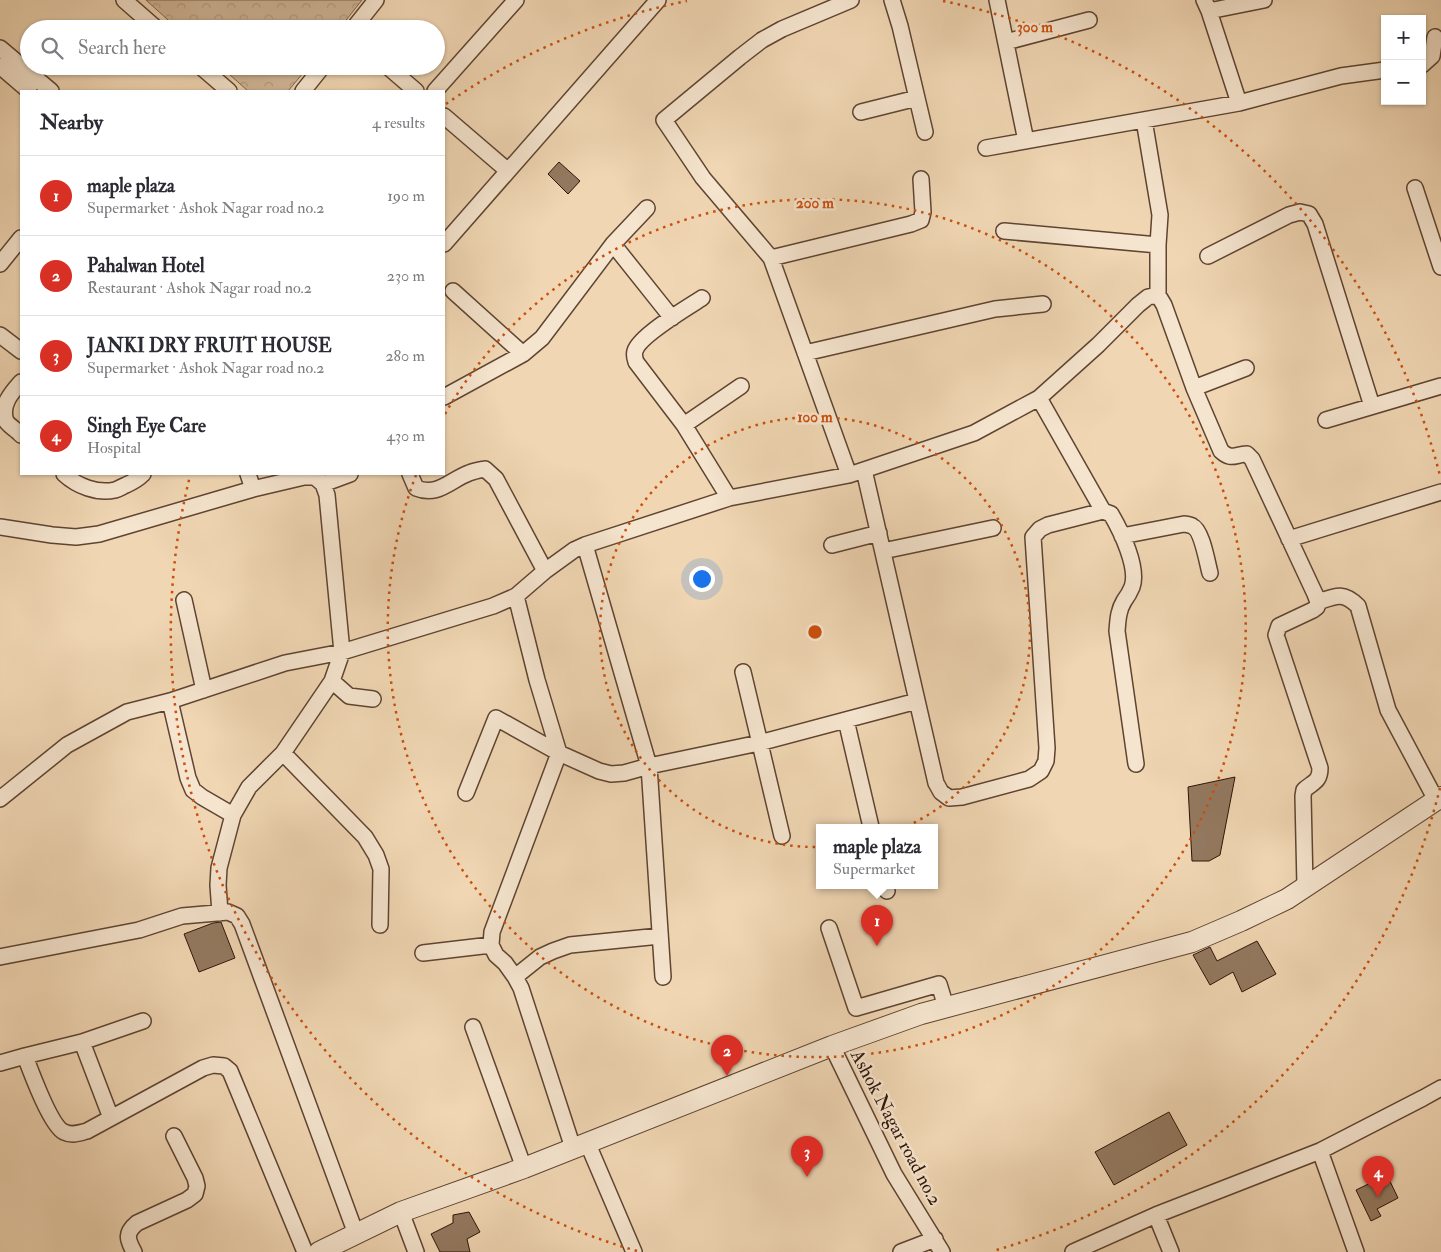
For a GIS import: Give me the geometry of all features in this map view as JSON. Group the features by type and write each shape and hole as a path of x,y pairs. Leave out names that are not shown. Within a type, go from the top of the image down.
{"street":[{"path":"124,0 147,20"},
{"path":"360,20 376,0"},
{"path":"436,90 516,0"},
{"path":"849,475 770,258 703,178 664,120 762,40 782,29 851,0"},
{"path":"892,0 925,132"},
{"path":"997,0 1026,141"},
{"path":"1239,103 1206,6 1264,0"},
{"path":"445,243 654,1"},
{"path":"1006,42 1088,20"},
{"path":"1426,61 1432,56 1435,37"},
{"path":"0,48 20,65"},
{"path":"0,66 28,90"},
{"path":"986,148 1239,103 1341,76 1381,71"},
{"path":"32,75 50,90"},
{"path":"210,75 228,90"},
{"path":"304,90 316,75"},
{"path":"397,75 415,90"},
{"path":"861,112 917,98"},
{"path":"445,117 508,171"},
{"path":"1144,120 1160,215 1158,295 1164,305 1194,388 1221,451 1227,456 1233,457 1247,454 1252,459 1318,602 1317,607 1313,610 1279,626 1276,630 1276,635 1320,768 1320,776 1317,781 1304,790 1303,796 1305,886"},
{"path":"770,258 921,220 923,212 921,179"},
{"path":"1415,188 1437,240 1441,267"},
{"path":"445,396 523,354 542,338 613,244 647,208"},
{"path":"1208,256 1289,214 1300,212 1309,214 1315,224 1372,406"},
{"path":"1004,231 1158,245"},
{"path":"0,264 20,239"},
{"path":"613,244 672,318"},
{"path":"453,291 523,354"},
{"path":"0,799 67,745 127,712 170,701 285,663 342,652 493,606 516,596 544,571 574,550 586,545 729,498 849,475 974,433 1038,398 1098,345 1138,305 1148,297 1158,295"},
{"path":"702,298 640,341 634,351 636,362 684,425 729,498"},
{"path":"805,353 995,309 1043,304"},
{"path":"0,335 20,350"},
{"path":"1194,388 1246,368"},
{"path":"20,383 5,400 2,411 6,421 20,434"},
{"path":"684,425 741,386"},
{"path":"1326,420 1441,386"},
{"path":"1038,398 1102,511"},
{"path":"410,475 416,488 425,492 440,489 470,472 485,470 496,480 544,571"},
{"path":"864,470 936,783 941,792 949,798 962,798 1028,778 1040,771 1046,761 1047,748 1033,537 1040,529 1048,525 1102,511 1111,514 1122,536 1131,560 1134,576 1132,588 1118,614 1117,631 1136,764"},
{"path":"65,475 90,489 116,490 138,479 141,475"},
{"path":"248,475 253,489"},
{"path":"323,484 347,475"},
{"path":"0,527 76,537 98,534 253,489 304,477 315,478 323,484 327,495 342,652 332,681 283,753 249,787 233,815 219,868 220,913"},
{"path":"1290,539 1441,492"},
{"path":"1122,536 1184,524 1191,525 1200,536 1210,573"},
{"path":"883,551 994,528"},
{"path":"832,545 879,533"},
{"path":"586,545 649,766 663,977"},
{"path":"516,596 537,680 559,753 492,932 491,945 496,955 505,963 515,977 580,1145 634,1252"},
{"path":"319,1252 400,1212 524,1168 832,1046 921,1014 1192,942 1249,918 1287,899 1438,798 1388,710 1358,606 1344,596 1337,596 1318,602"},
{"path":"184,600 204,690"},
{"path":"743,672 782,836"},
{"path":"332,681 349,696 372,699"},
{"path":"170,701 188,778 193,790 233,815"},
{"path":"466,792 496,718 559,753 599,772 611,774 624,773 760,743 917,701"},
{"path":"846,720 871,824"},
{"path":"283,753 364,837 376,855 381,870 380,925"},
{"path":"0,957 139,930 182,916 228,912 237,916 242,924 356,1234"},
{"path":"829,928 856,1008 939,984 946,1007"},
{"path":"515,977 540,957 553,950 570,945 660,936"},
{"path":"423,952 491,945"},
{"path":"0,1063 82,1042 143,1020"},
{"path":"473,1027 524,1168"},
{"path":"82,1042 111,1118"},
{"name":"Ashok Nagar road no.2","path":"832,1046 894,1174 938,1246"},
{"path":"25,1056 54,1123 63,1132 72,1134 87,1131 203,1068 214,1065 224,1066 230,1071 305,1252"},
{"path":"1073,1252 1156,1215 1320,1151 1441,1088"},
{"path":"134,1252 129,1243 128,1235 130,1229 137,1223 186,1200 194,1194 197,1186 195,1178 174,1136"},
{"path":"1320,1151 1356,1252"},
{"path":"400,1212 416,1252"},
{"path":"1156,1215 1171,1252"},
{"path":"901,1252 938,1246"}],"green space":[{"path":"146,0 362,0 346,20 168,20"},
{"path":"230,75 301,75 289,90 247,90"}],"building":[{"path":"559,162 580,181 568,194 548,174"},
{"path":"1235,777 1220,855 1209,861 1192,861 1188,787"},
{"path":"221,922 235,958 199,972 184,934 213,923"},
{"path":"1257,941 1276,974 1242,992 1233,972 1210,985 1193,955 1210,947 1217,961"},
{"path":"1169,1112 1187,1145 1114,1185 1095,1152"},
{"path":"1387,1175 1398,1198 1377,1209 1381,1216 1371,1221 1356,1190"},
{"path":"469,1212 480,1232 467,1239 470,1252 440,1252 431,1234 453,1223 453,1215"}],"place":[{"name":"maple plaza","path":"877,946"},
{"name":"Pahalwan Hotel","path":"727,1076"},
{"name":"JANKI DRY FRUIT HOUSE","path":"807,1177"},
{"name":"Singh Eye Care","path":"1378,1197"}]}
